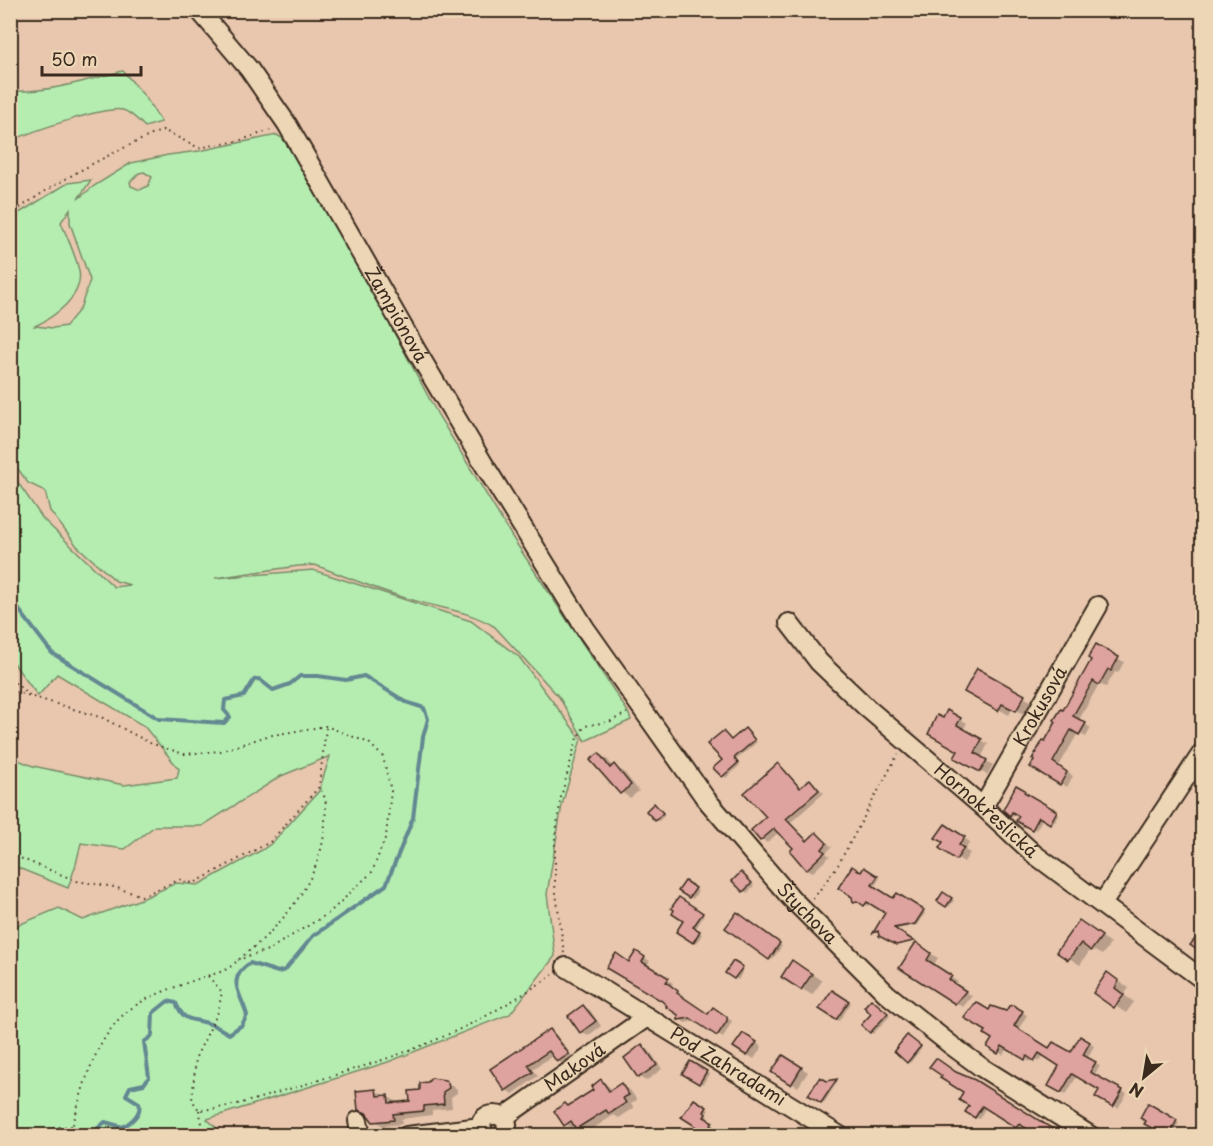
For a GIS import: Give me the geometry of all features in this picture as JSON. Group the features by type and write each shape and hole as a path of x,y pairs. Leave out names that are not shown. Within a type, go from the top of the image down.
{"street":[{"name":"Žampiónová","path":"199,10 249,69 287,124 416,350 585,628"},
{"name":"Krokusová","path":"983,807 1098,606"},
{"name":"Hornokřeslická","path":"789,623 819,662 866,707 1034,854 1203,979"},
{"name":"Štychova","path":"585,628 706,799 804,911 887,994 951,1045 981,1067 1092,1136"},
{"path":"1102,904 1203,753"},
{"name":"Pod Zahradami","path":"566,967 840,1136"},
{"name":"Maková","path":"407,1136 484,1131 482,1120 487,1115 498,1114 502,1127 647,1017"}],"path":[{"path":"10,215 38,195 163,130 199,148 238,141 287,124"},
{"path":"10,679 36,699"},
{"path":"10,690 103,718 150,743 184,754 221,750 267,736 326,726 369,743 383,757 391,791 386,836 372,872 329,913 268,950 238,960"},
{"path":"199,1110 218,1109 265,1096 367,1064 448,1035 503,1008 566,967 555,885 555,839 561,797 577,738 585,726 610,721 640,707"},
{"path":"10,854 77,881 114,887 142,896 181,879 187,883 196,882 270,842 319,787 326,726"},
{"path":"804,911 838,865 905,740"},
{"path":"70,1136 89,1071 108,1031 124,1014 146,1000 174,987 225,970 278,925 301,895 314,869 325,836 326,798 319,787"},
{"path":"205,1136 199,1110 192,1100 196,1057 218,1012 222,992 208,976"},
{"path":"43,1136 54,1128 72,1126"}],"green space":[{"path":"123,71 146,98 161,122 145,127 126,111 114,110 67,121 11,141 11,91 53,88"},
{"path":"277,135 282,138 355,259 438,415 514,540 628,712 631,720 585,741 559,697 495,627 466,614 391,593 315,565 215,578 313,570 471,621 519,657 581,739 562,805 547,894 555,956 510,1014 388,1062 207,1119 224,1135 11,1135 11,928 59,908 83,920 144,898 176,883 198,885 272,843 319,791 330,756 281,776 202,826 155,826 125,849 81,843 68,888 11,865 11,757 33,766 124,785 177,778 179,769 144,726 57,674 38,696 11,660 10,471 43,519 114,587 130,585 116,581 77,546 50,511 45,491 28,483 11,459 11,218 68,183 91,180 78,199 131,163","holes":["144,172 152,177 148,186 140,190 131,186 130,182 139,173","70,209 70,223 90,280 80,309 66,326 53,328 35,326 66,305 77,289 78,265 61,222"]}],"building":[{"path":"1096,644 1119,657 1111,671 1108,669 1099,685 1093,681 1073,716 1086,723 1079,735 1071,730 1053,762 1067,772 1060,785 1030,767 1034,760 1032,759 1043,740 1045,741 1056,722 1054,720 1061,709 1063,710 1091,660 1088,658"},
{"path":"977,668 1025,695 1016,711 1002,704 998,711 964,692"},
{"path":"947,710 961,718 957,725 982,739 975,753 987,760 980,772 954,758 958,751 928,734 937,715 943,718"},
{"path":"745,728 755,740 734,758 738,763 722,777 713,768 722,760 707,744 723,731 731,740"},
{"path":"599,753 610,768 614,764 631,785 620,794 590,760"},
{"path":"778,763 800,788 810,779 819,790 786,819 807,841 816,832 827,843 822,849 825,852 806,870 790,851 793,848 774,829 760,841 751,830 766,817 744,793"},
{"path":"1016,785 1057,811 1050,824 1039,817 1032,830 1016,821 1019,816 1012,812 1010,816 1003,810"},
{"path":"654,803 663,813 655,821 646,811"},
{"path":"945,824 965,837 959,845 964,848 956,860 939,848 943,842 935,838"},
{"path":"852,866 861,872 864,867 878,876 872,885 893,898 897,893 924,910 915,924 894,928 914,941 896,945 879,936 878,931 873,933 885,913 867,902 864,906 857,901 853,902 852,897 838,888"},
{"path":"741,872 752,883 743,892 732,881"},
{"path":"685,881 696,888 689,898 678,891"},
{"path":"943,892 952,898 946,907 937,901"},
{"path":"679,897 703,913 693,927 700,931 693,943 676,932 683,921 672,914 674,910 671,908"},
{"path":"737,912 780,943 769,960 725,928"},
{"path":"1079,920 1102,936 1091,951 1081,943 1068,960 1056,952"},
{"path":"1203,929 1203,954 1190,945"},
{"path":"916,942 931,953 927,960 952,976 949,980 966,991 955,1004 899,968"},
{"path":"636,951 645,957 642,962 669,978 666,982 678,991 677,993 708,1014 713,1007 727,1017 727,1021 717,1036 690,1018 678,1020 678,1015 666,1007 662,1001 606,968 616,953 629,962"},
{"path":"792,960 812,974 801,990 781,977"},
{"path":"733,961 743,967 734,979 725,973"},
{"path":"1107,972 1119,981 1115,988 1124,995 1114,1008 1093,993"},
{"path":"832,990 849,1001 836,1020 819,1009"},
{"path":"871,999 888,1013 870,1033 861,1025 871,1014 864,1007"},
{"path":"976,1002 989,1010 991,1006 1006,1011 1009,1006 1013,1005 1023,1011 1014,1026 1049,1048 1053,1042 1071,1052 1080,1036 1090,1042 1083,1055 1096,1062 1090,1072 1123,1090 1113,1107 1095,1097 1099,1090 1072,1074 1061,1093 1048,1086 1059,1066 1039,1053 1034,1061 1027,1056 1025,1060 1002,1046 998,1054 987,1047 992,1039 984,1034 986,1031 964,1018"},
{"path":"583,1005 596,1021 580,1033 568,1016"},
{"path":"550,1029 569,1054 557,1062 549,1051 528,1065 533,1072 505,1091 490,1069"},
{"path":"743,1033 757,1042 747,1056 733,1047"},
{"path":"907,1035 921,1046 907,1063 894,1051"},
{"path":"642,1044 657,1065 638,1078 624,1058"},
{"path":"783,1055 802,1067 791,1085 771,1072"},
{"path":"936,1058 1064,1136 1039,1136 1019,1124 1016,1128 982,1106 975,1118 965,1112 969,1106 959,1100 963,1092 940,1078 942,1076 929,1067"},
{"path":"690,1061 707,1071 699,1084 682,1074"},
{"path":"820,1077 827,1081 837,1079 821,1103 808,1095"},
{"path":"431,1078 445,1080 448,1083 449,1088 443,1092 444,1104 424,1106 424,1111 393,1114 394,1120 373,1122 366,1113 358,1110 356,1091 376,1089 377,1096 388,1095 389,1103 410,1101 409,1091 420,1090 420,1083 428,1082"},
{"path":"601,1079 609,1091 621,1083 629,1095 623,1098 626,1103 609,1114 606,1110 576,1129 571,1121 564,1126 554,1111 565,1103 568,1106 593,1090 591,1087"},
{"path":"694,1099 707,1107 704,1117 713,1122 706,1133 681,1117"},
{"path":"1148,1103 1177,1120 1169,1135 1144,1124 1146,1121 1140,1118"}],"waterway":[{"path":"10,598 52,653 159,719 224,723 230,717 224,710 225,700 244,696 254,680 259,679 273,690 290,684 300,676 346,680 364,676 406,702 424,708 428,719 423,737 413,818 386,885 313,936 285,970 278,972 250,963 242,969 236,981 247,1015 242,1025 229,1034 213,1025 185,1016 176,1003 168,1001 153,1013 152,1036 144,1042 149,1077 144,1084 130,1087 126,1095 139,1103 139,1110 123,1127 105,1122 98,1128 99,1136"}]}
